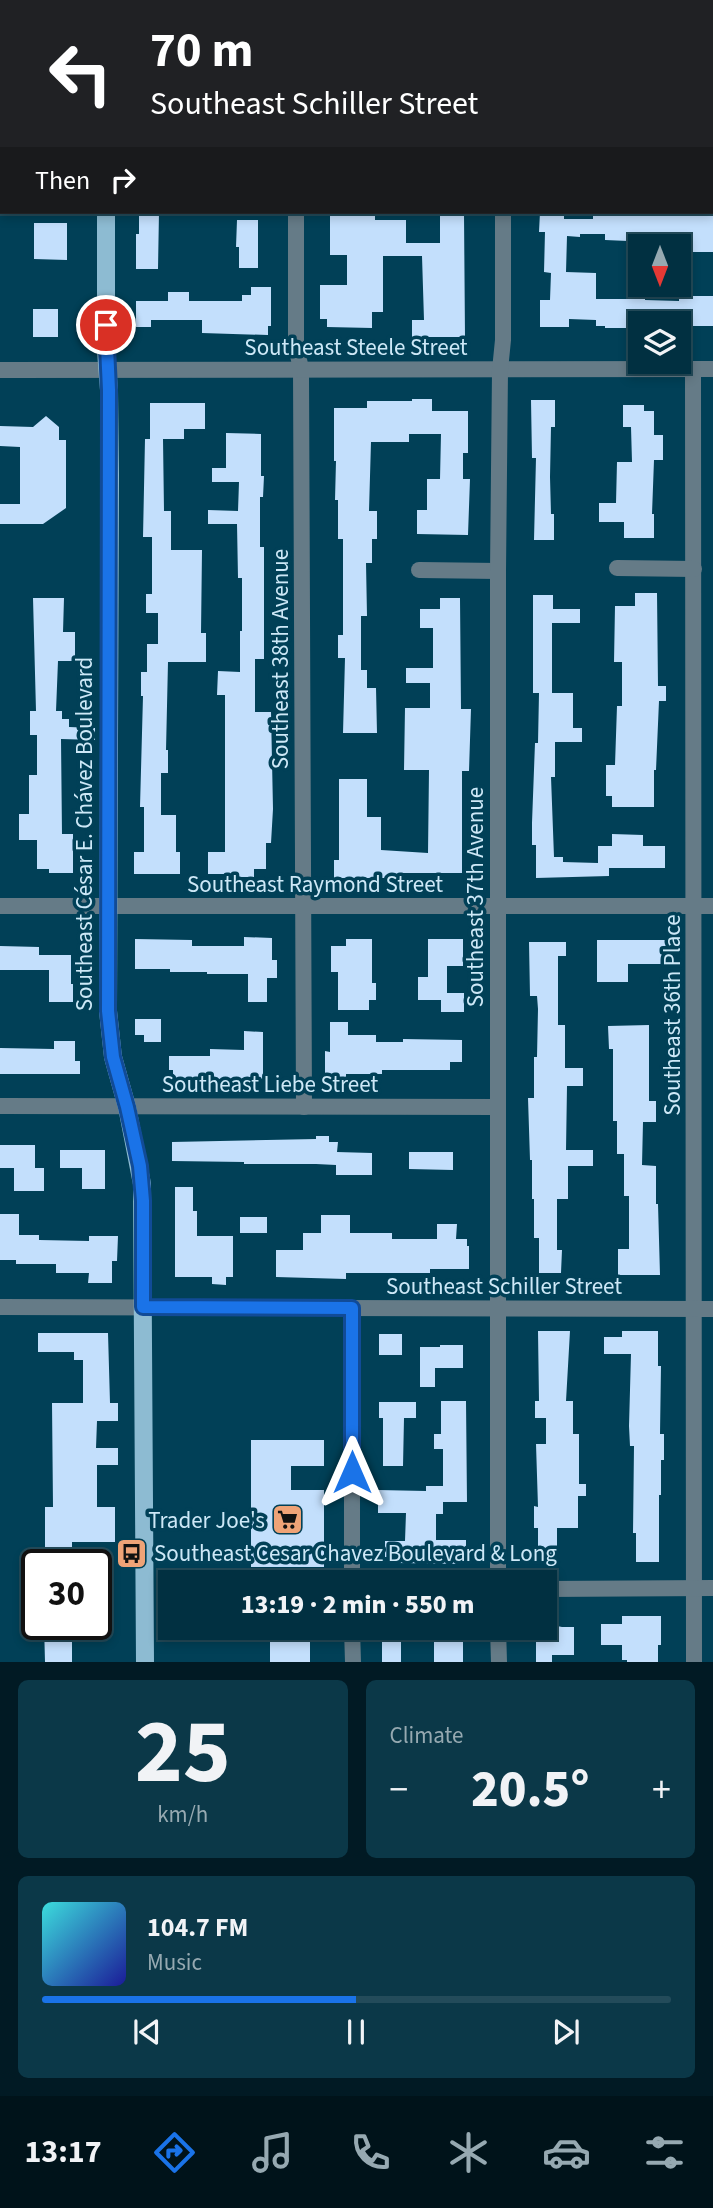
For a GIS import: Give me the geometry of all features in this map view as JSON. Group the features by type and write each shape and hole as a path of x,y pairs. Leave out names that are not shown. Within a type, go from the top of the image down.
{"main road":[{"name":"Southeast César E. Chávez Boulevard","path":"106,214 110,475 107,907 110,1038 142,1184 145,1662"}],"street":[{"name":"Southeast 38th Avenue","path":"296,214 296,346 301,369 304,1107"},
{"name":"Southeast 37th Avenue","path":"498,1570 498,571 500,370 503,340 502,214"},
{"name":"Southeast 36th Place","path":"693,369 694,1662"},
{"name":"Southeast Steele Street","path":"0,370 713,369"},
{"path":"617,568 694,569"},
{"path":"419,570 498,571"},
{"name":"Southeast Raymond Street","path":"0,906 713,906"},
{"name":"Southeast Liebe Street","path":"0,1106 498,1107"},
{"name":"Southeast Schiller Street","path":"0,1307 713,1309"},
{"path":"352,1308 352,1570"},
{"path":"557,1588 713,1588"},
{"path":"352,1640 352,1662"},
{"path":"498,1640 499,1662"}],"building":[{"path":"139,214 159,214 158,269 136,269 136,234 139,234"},
{"path":"330,214 375,214 375,220 406,220 406,243 440,243 440,214 464,214 465,337 412,337 412,320 424,320 422,256 383,256 383,312 372,312 372,328 327,327 327,319 320,319 320,285 347,285 347,255 330,255"},
{"path":"540,214 564,214 564,219 593,219 593,214 713,214 713,252 691,252 691,234 640,232 628,234 628,241 605,240 605,234 580,234 580,237 567,236 566,272 596,273 596,299 645,298 679,301 679,298 691,296 713,296 713,326 691,326 691,311 628,311 628,328 605,328 596,326 596,320 569,319 569,327 540,327 540,300 550,300 551,273 544,272 545,232 539,232"},
{"path":"237,220 258,220 258,268 239,268 239,247 236,247"},
{"path":"34,223 67,223 67,260 34,259"},
{"path":"251,287 271,287 271,326 268,326 268,335 202,333 202,320 151,320 151,327 136,327 136,301 168,301 168,292 189,292 189,301 242,301 242,295 251,295"},
{"path":"33,309 58,309 58,337 33,337"},
{"path":"432,399 432,411 468,411 468,453 463,453 463,479 470,479 468,535 417,534 417,510 427,510 427,479 440,479 441,434 409,434 409,442 371,442 369,511 377,511 377,539 372,539 372,563 366,563 367,616 361,616 361,670 367,670 367,688 376,688 377,733 343,733 345,658 338,658 338,635 343,635 343,539 338,539 338,500 335,500 334,408 367,408 367,401"},
{"path":"531,400 555,400 555,427 551,427 550,477 554,540 534,540 536,458 532,458"},
{"path":"150,403 205,403 205,429 184,429 184,439 163,439 164,511 171,511 171,550 202,550 201,633 206,633 206,662 168,662 168,773 161,773 161,815 176,815 176,852 180,852 180,874 134,874 134,852 144,852 144,807 140,807 143,696 141,672 147,672 147,644 158,644 158,613 146,613 146,594 152,594 152,537 143,537 145,439 150,439"},
{"path":"623,405 644,405 644,411 654,411 654,435 663,435 663,460 654,460 654,538 624,538 624,522 599,522 599,503 616,503 617,462 632,462 631,427 623,427"},
{"path":"46,416 59,427 59,440 66,440 66,508 43,524 0,524 0,504 20,504 20,447 0,446 0,426 33,427"},
{"path":"226,433 261,434 261,476 264,476 263,497 260,497 260,547 264,547 264,659 255,659 255,712 271,712 273,809 271,843 266,843 266,869 254,869 254,877 208,874 208,852 225,852 225,695 217,695 218,671 240,672 242,631 242,578 238,578 237,524 208,524 208,510 238,511 239,482 212,482 212,468 226,468"},
{"path":"635,593 657,593 658,686 666,686 666,701 659,701 654,807 612,807 612,796 606,796 606,765 615,765 617,706 622,706 622,662 614,662 615,606 635,606"},
{"path":"533,595 553,595 553,609 580,609 580,623 552,623 552,693 573,693 573,728 582,728 582,742 555,742 555,777 551,777 554,857 563,857 563,862 598,863 598,846 612,846 612,834 643,835 643,846 665,846 665,868 609,868 609,876 536,878 536,845 532,845 532,823 539,693 533,693"},
{"path":"33,598 64,598 63,632 75,632 75,661 58,661 56,711 62,711 62,719 69,719 69,727 95,728 95,740 61,739 62,834 73,834 73,873 49,873 49,869 37,869 37,840 19,840 19,814 29,814 29,775 37,775 37,735 30,735 30,711 36,711"},
{"path":"440,598 460,598 461,709 471,709 469,771 462,771 462,873 400,873 400,876 388,878 334,878 334,860 339,860 339,779 367,779 367,817 381,817 381,850 428,853 429,770 404,770 405,708 430,708 430,683 406,683 406,668 433,668 433,628 420,628 420,609 440,609"},
{"path":"244,937 272,938 272,960 277,960 277,978 267,978 267,1002 248,1002 248,974 135,969 135,939 192,940 192,946 244,946"},
{"path":"346,939 372,939 372,983 376,983 376,1000 369,1000 369,1010 338,1010 338,972 331,972 331,946 346,946"},
{"path":"428,939 463,939 463,966 447,966 447,993 464,993 464,1012 441,1012 441,1000 418,1000 418,977 428,977"},
{"path":"597,940 669,940 669,964 628,964 628,982 597,982"},
{"path":"529,942 566,942 566,956 558,956 558,1025 565,1025 565,1068 583,1068 583,1086 567,1086 566,1150 593,1150 593,1166 568,1166 568,1199 557,1199 557,1250 562,1250 561,1273 539,1273 539,1238 534,1238 528,1098 534,1098 538,1009 537,996 530,996"},
{"path":"0,946 39,947 39,955 71,955 73,1002 49,1002 49,970 0,970"},
{"path":"135,1019 161,1019 161,1042 144,1042 144,1035 135,1035"},
{"path":"330,1022 348,1022 348,1035 376,1035 376,1042 403,1042 403,1039 462,1040 462,1062 450,1062 450,1070 382,1070 382,1074 346,1074 346,1084 325,1084 325,1051 330,1052"},
{"path":"649,1025 649,1101 656,1101 656,1122 643,1122 642,1165 656,1166 660,1275 618,1275 618,1249 629,1249 629,1196 624,1196 624,1154 617,1154 617,1121 613,1121 613,1049 609,1049 608,1026"},
{"path":"244,1031 263,1032 263,1079 187,1079 187,1084 173,1084 169,1056 210,1056 210,1049 244,1050"},
{"path":"54,1041 75,1041 75,1061 80,1061 80,1074 0,1074 0,1048 54,1049"},
{"path":"316,1136 329,1136 329,1142 338,1142 337,1152 372,1153 372,1175 336,1175 336,1165 172,1161 172,1142 316,1139"},
{"path":"0,1145 35,1145 35,1168 44,1168 44,1191 14,1191 14,1168 0,1168"},
{"path":"60,1150 105,1150 105,1189 82,1189 82,1168 60,1168"},
{"path":"409,1152 453,1152 453,1170 409,1169"},
{"path":"175,1187 193,1187 197,1236 233,1236 233,1277 226,1277 226,1285 212,1284 212,1277 175,1277"},
{"path":"0,1214 19,1214 19,1235 39,1235 39,1240 89,1241 89,1236 118,1236 117,1261 112,1261 112,1283 88,1283 89,1273 56,1273 56,1264 16,1264 16,1260 0,1260"},
{"path":"321,1215 350,1215 350,1233 392,1233 392,1239 437,1239 437,1224 457,1224 456,1239 467,1239 469,1246 469,1269 430,1269 430,1273 346,1273 346,1279 276,1277 276,1250 303,1250 303,1233 321,1233"},
{"path":"240,1217 267,1217 267,1233 240,1233"},
{"path":"538,1331 570,1331 566,1401 573,1401 573,1434 579,1434 579,1484 586,1484 586,1496 578,1496 578,1528 557,1528 557,1558 538,1558 538,1528 534,1528 534,1506 538,1507 536,1444 546,1444 546,1418 535,1418 535,1401 539,1401"},
{"path":"622,1331 658,1331 658,1366 661,1366 660,1434 664,1434 664,1460 661,1460 659,1495 659,1562 636,1562 636,1533 633,1533 634,1446 630,1446 629,1426 631,1354 604,1354 604,1337 622,1337"},
{"path":"38,1333 108,1333 110,1403 118,1403 118,1421 97,1421 96,1448 118,1448 118,1465 97,1465 97,1507 115,1507 115,1542 72,1542 72,1549 45,1549 45,1507 53,1507 52,1403 83,1403 83,1360 74,1360 74,1352 38,1352"},
{"path":"379,1334 402,1334 402,1355 379,1355"},
{"path":"463,1345 463,1368 435,1368 435,1387 420,1387 420,1347"},
{"path":"441,1401 466,1401 467,1502 443,1502 443,1514 436,1514 436,1540 466,1540 466,1564 397,1563 397,1557 385,1557 385,1541 405,1541 406,1513 378,1513 378,1490 426,1491 426,1486 443,1486 443,1449 434,1449 434,1434 441,1434"},
{"path":"379,1402 416,1402 416,1418 404,1418 403,1466 383,1466 383,1418 379,1418"},
{"name":"Trader Joe's","path":"251,1440 324,1440 324,1466 291,1466 291,1490 324,1490 324,1567 251,1567"},
{"path":"622,1616 661,1616 658,1662 627,1662 622,1660 622,1645 601,1645 601,1624 622,1624"},
{"path":"557,1626 574,1627 574,1655 552,1655 552,1662 536,1662 536,1640 557,1640"},
{"path":"44,1640 72,1640 72,1662 45,1662"},
{"path":"270,1640 310,1640 310,1662 270,1662"},
{"path":"382,1640 401,1640 401,1662 382,1662"},
{"path":"434,1640 463,1640 463,1662 434,1662"}],"place":[{"name":"Trader Joe's","path":"288,1520"},
{"name":"Southeast Cesar Chavez Boulevard & Long","path":"131,1553"}],"route":[{"path":"106,325 110,475 108,1011 113,1057 140,1166 143,1201 143,1307 352,1308 352,1472"}]}
